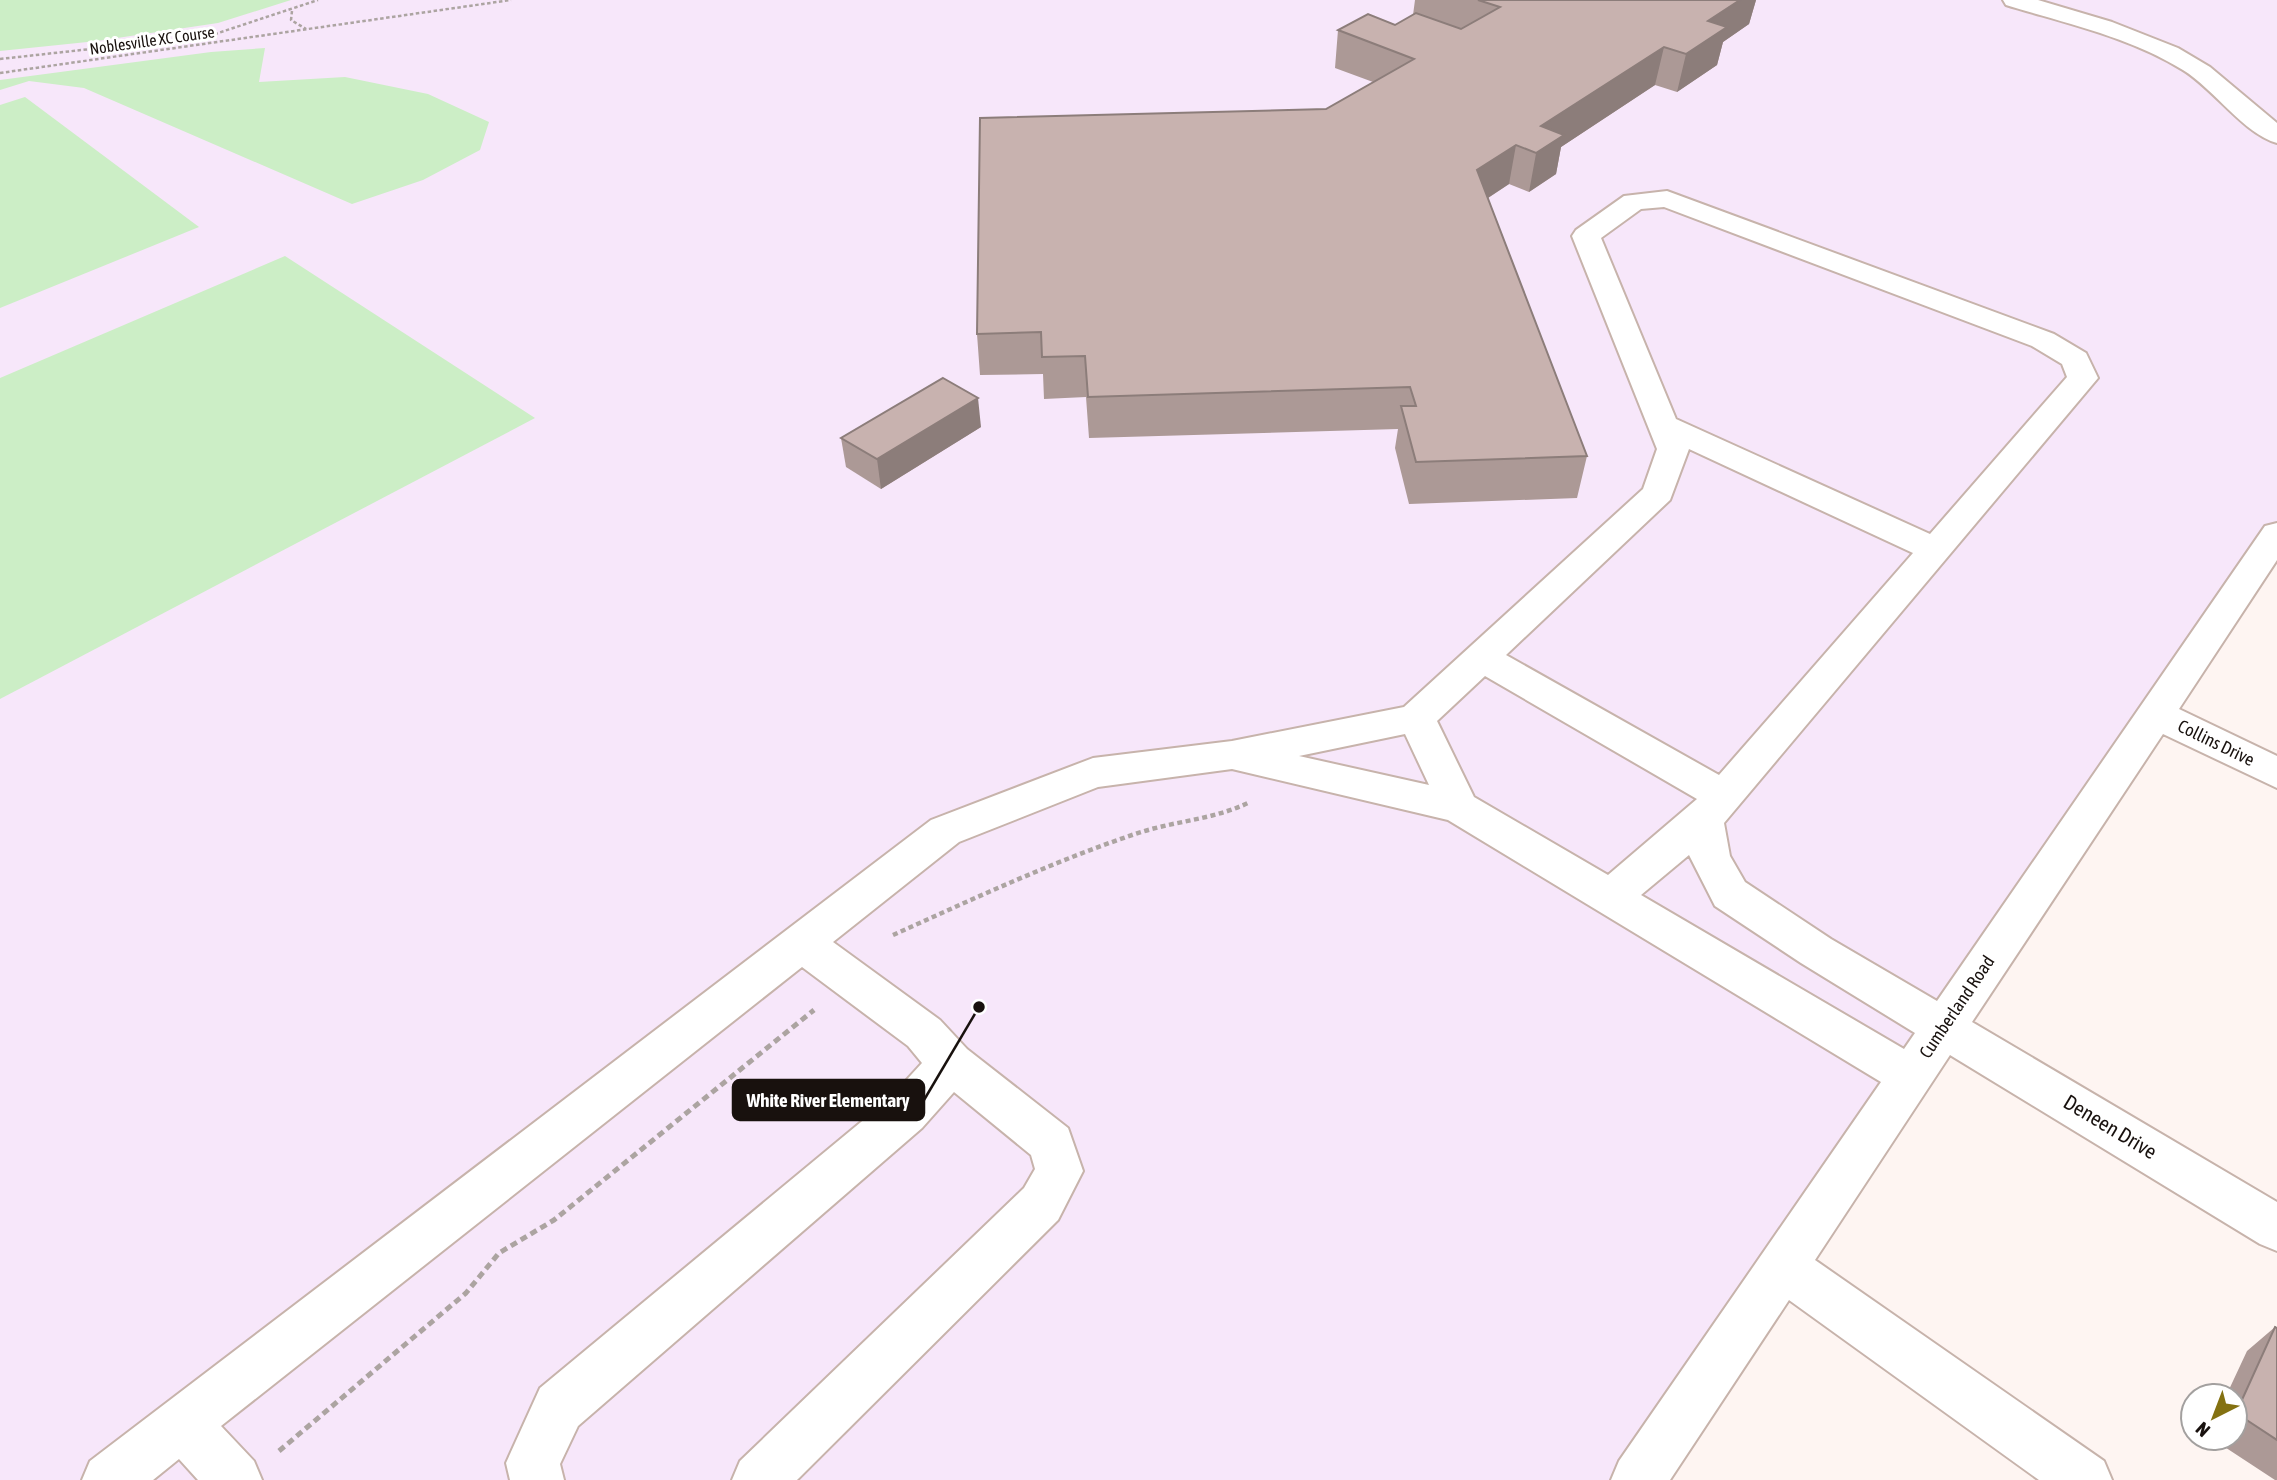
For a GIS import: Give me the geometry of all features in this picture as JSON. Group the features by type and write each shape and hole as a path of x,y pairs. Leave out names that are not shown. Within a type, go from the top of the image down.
{"street":[{"path":"2014,0 2116,31 2179,59 2220,85 2277,135"},
{"path":"109,1480 945,831 1093,773 1253,760 1416,718 1658,493 1672,449 1586,236 1634,202 1668,199 2043,340 2076,359 2084,378 1713,808 1610,897"},
{"path":"1662,424 1936,550"},
{"name":"Cumberland Road","path":"1639,1480 2277,534"},
{"path":"1481,657 1713,808"},
{"name":"Collins Drive","path":"2154,713 2277,773"},
{"path":"1416,718 1460,807"},
{"path":"1253,760 1460,807 1910,1076"},
{"name":"Deneen Drive","path":"1713,808 1710,857 1730,894 1816,951 2277,1228"},
{"path":"759,1480 1041,1204 1059,1171 1051,1143 951,1063 924,1033 803,943"},
{"path":"537,1480 533,1463 559,1407 906,1113 951,1063"},
{"path":"1783,1266 2085,1480"},
{"path":"182,1423 255,1468"}],"path":[{"name":"Noblesville XC Course","path":"0,59 209,36 292,11 318,0"},
{"name":"Noblesville XC Course","path":"0,73 511,0"},
{"path":"292,11 292,20 308,30"},
{"path":"255,1468 467,1293 499,1253 554,1220 821,1005 878,943 1031,873 1138,833 1182,821 1222,815 1250,802 1269,778 1253,760"}],"shaded area":[{"path":"0,0 2277,0 2277,533 1639,1480 0,1480"}],"green space":[{"path":"0,0 291,0 218,23 97,41 0,51"},
{"path":"265,48 259,82 345,77 428,94 489,122 480,150 423,180 352,204 84,88 29,81 0,90 0,80 211,52"},
{"path":"25,97 199,227 0,308 0,105"},
{"path":"285,256 535,418 0,699 0,378"}],"building":[{"path":"1478,0 1740,0 1708,21 1727,27 1686,54 1664,47 1541,126 1564,135 1536,153 1516,145 1477,170 1587,456 1416,462 1401,406 1416,406 1410,387 1088,397 1085,356 1042,357 1041,332 977,334 980,118 1326,109 1414,59 1338,30 1368,14 1395,25 1416,13 1461,29 1500,7"},
{"path":"943,378 978,398 877,459 841,438"},
{"path":"2275,1327 2277,1440 2249,1422 2249,1384"}],"place":[{"name":"White River Elementary","path":"979,1007"}]}
